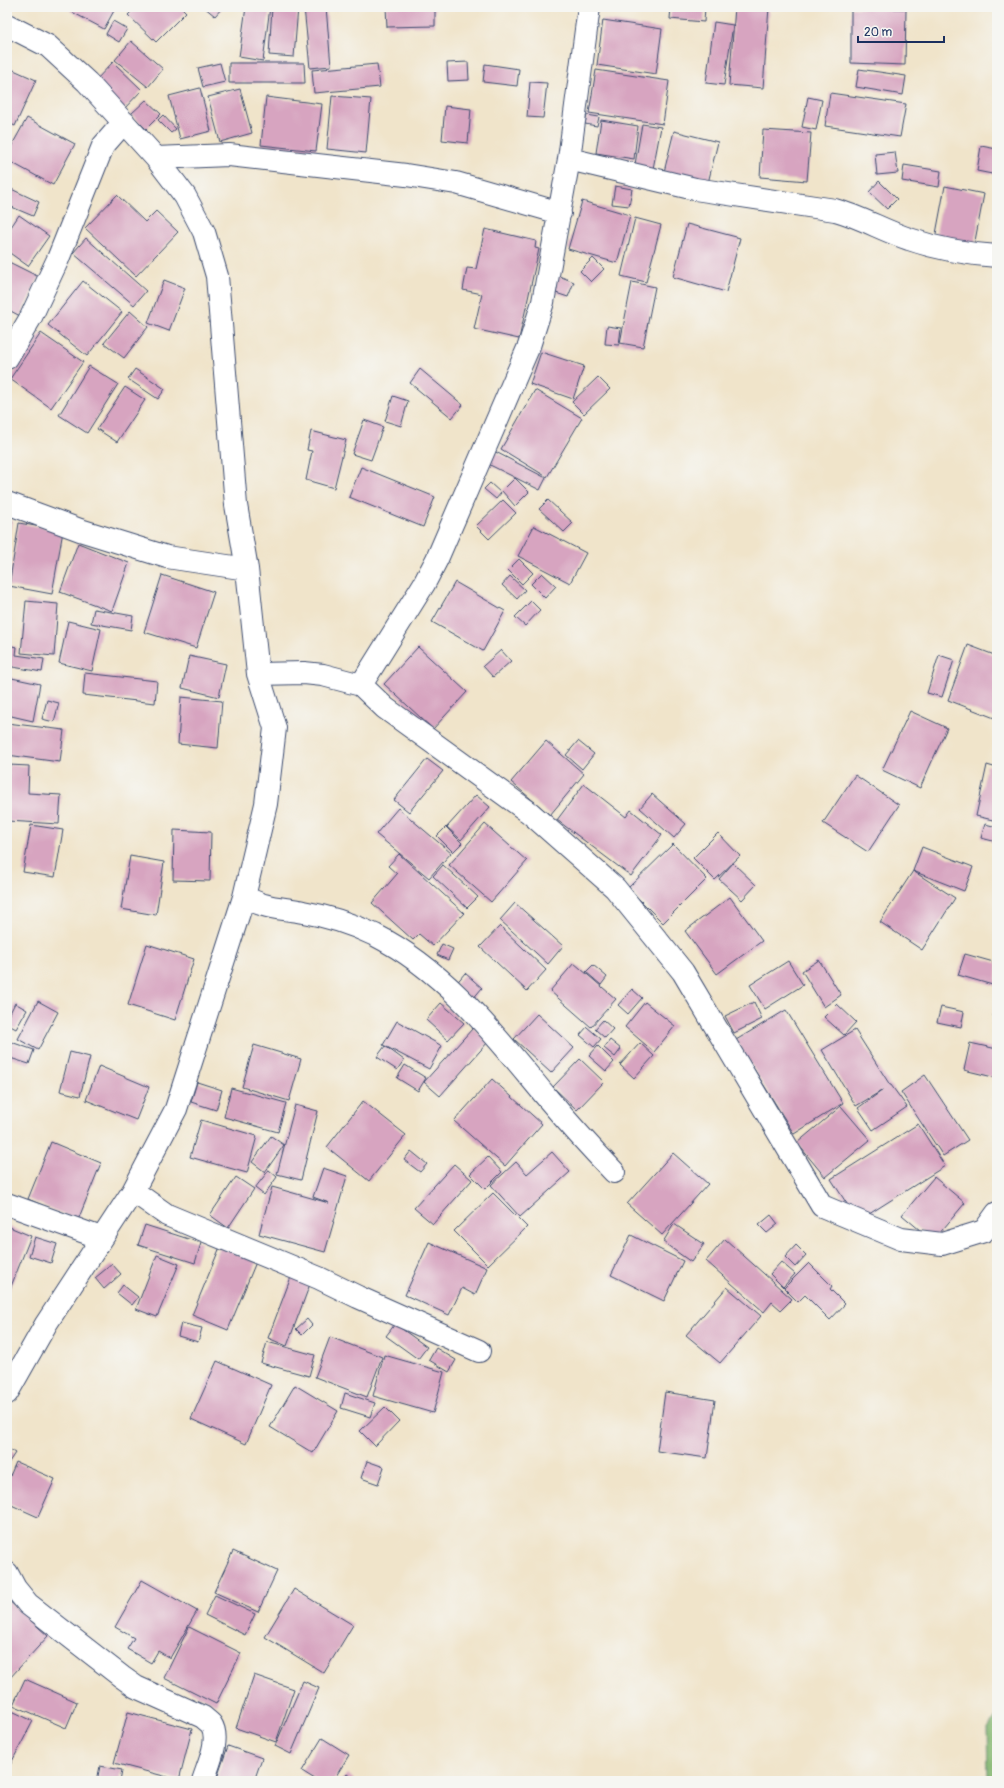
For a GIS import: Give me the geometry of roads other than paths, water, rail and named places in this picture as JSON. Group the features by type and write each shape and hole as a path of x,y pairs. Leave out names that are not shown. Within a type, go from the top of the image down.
{"street":[{"path":"361,685 424,584 437,559 529,346 543,302 560,213 569,159 589,7"},
{"path":"7,25 48,46 87,82 156,158 185,196 204,232 217,276 236,505 247,569 258,674 275,728 266,804 244,897 176,1109 133,1190 100,1238 46,1324 7,1393"},
{"path":"7,358 31,317 58,259 103,146 124,122"},
{"path":"156,158 229,155 406,175 456,183 560,213"},
{"path":"569,159 695,189 835,210 854,215 909,239 958,252 997,256"},
{"path":"7,503 80,530 167,557 247,569"},
{"path":"258,674 304,673 323,675 361,685 385,708 530,813 615,888 683,972 822,1206 901,1239 942,1244 984,1231 997,1213"},
{"path":"244,897 264,905 342,921 375,935 418,962 445,983 483,1022 523,1067 584,1141 614,1172"},
{"path":"133,1190 167,1215 319,1278 364,1300 479,1351"},
{"path":"7,1204 100,1238"},
{"path":"7,1573 15,1588 28,1604 122,1677 136,1687 203,1717 210,1724 214,1734 214,1744 203,1781"}]}
